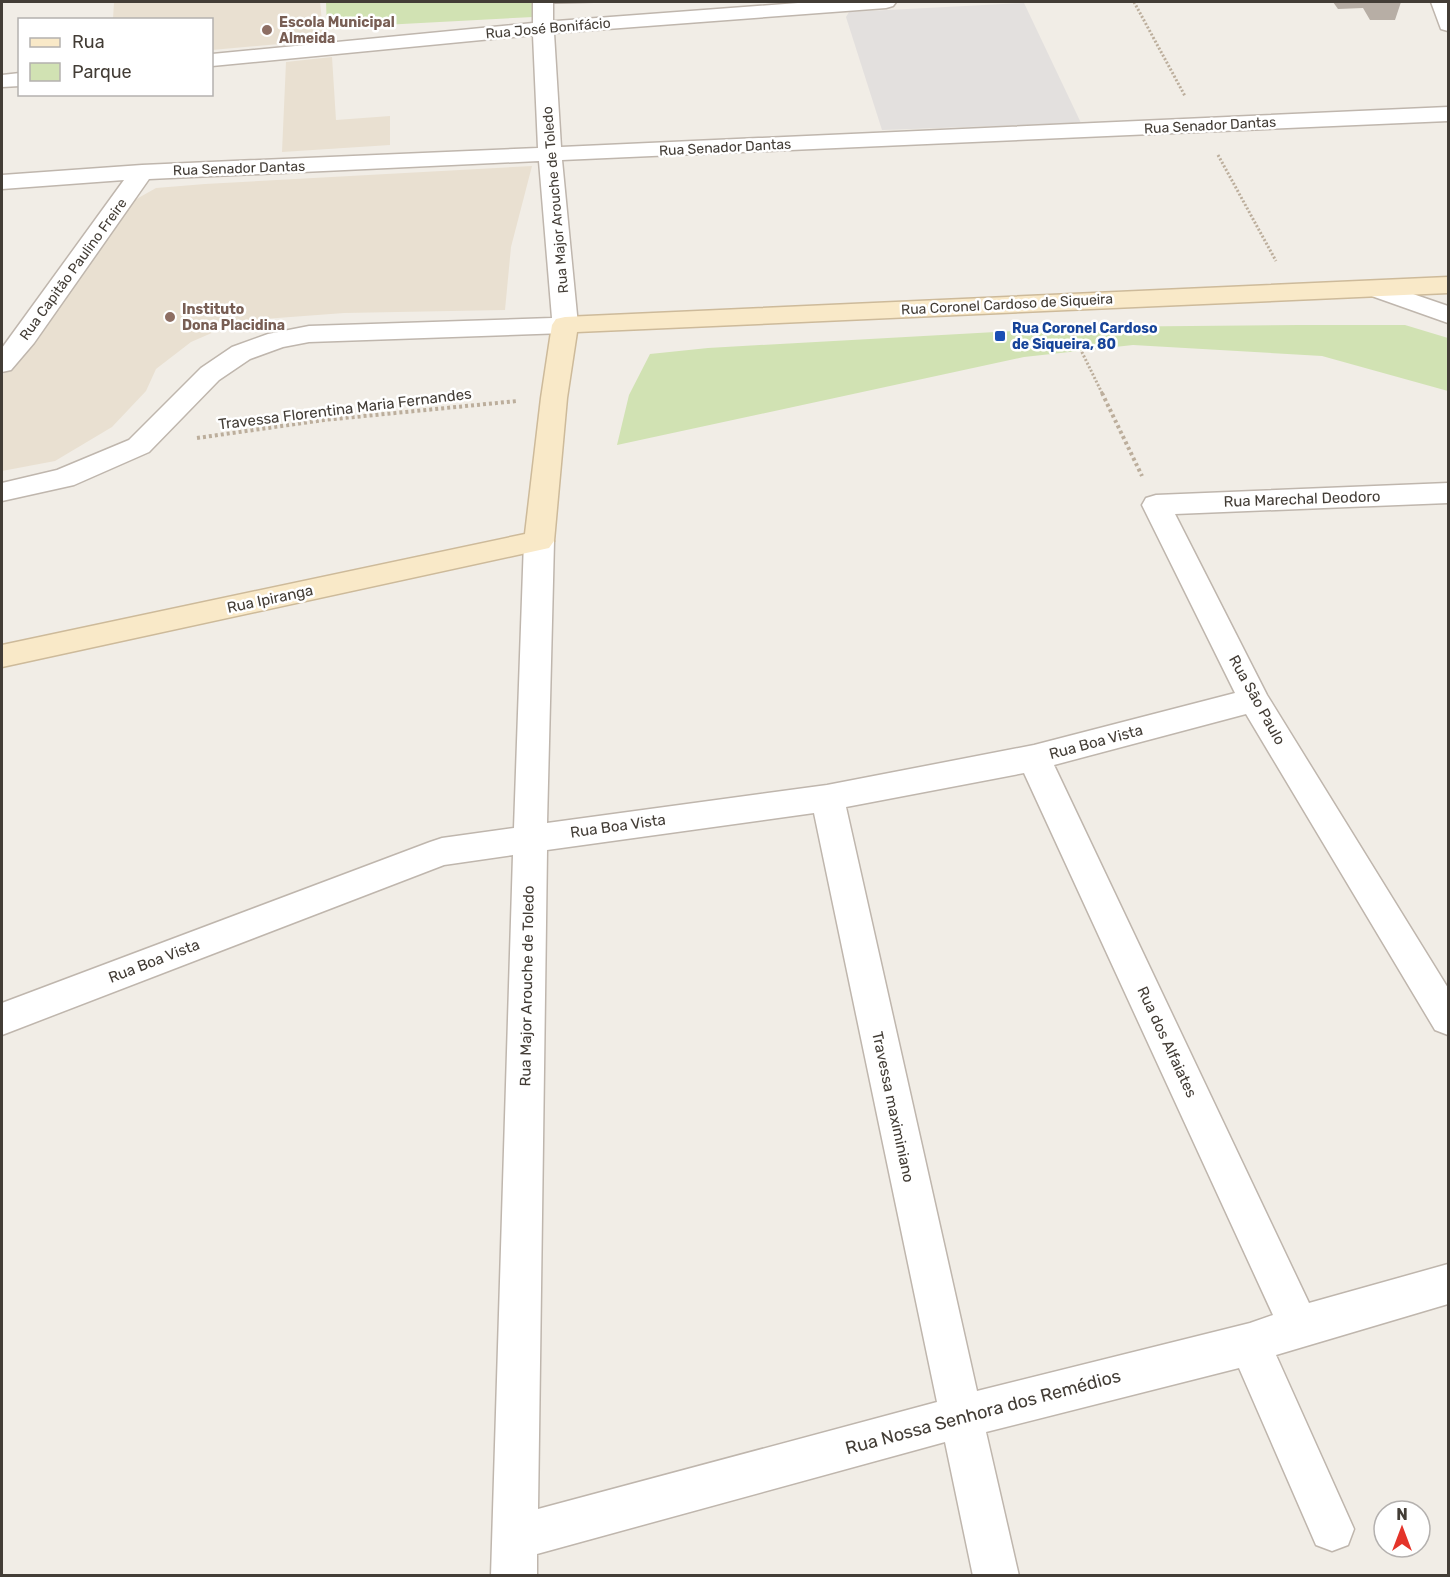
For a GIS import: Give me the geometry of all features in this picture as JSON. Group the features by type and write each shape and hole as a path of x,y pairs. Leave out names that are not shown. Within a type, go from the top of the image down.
{"main road":[{"name":"Rua Coronel Cardoso de Siqueira","path":"566,326 1058,301 1449,285"},
{"name":"Rua Major Arouche de Toledo","path":"554,398 571,365 586,347 601,337 620,330 664,321"},
{"name":"Rua Major Arouche de Toledo","path":"539,541 554,398 566,326"},
{"name":"Rua Ipiranga","path":"2,656 539,541"}],"street":[{"name":"Rua Major Arouche de Toledo","path":"543,2 550,155 566,326"},
{"name":"Rua José Bonifácio","path":"213,60 543,28 886,2"},
{"path":"2,81 18,79"},
{"name":"Rua Senador Dantas","path":"2,182 142,172 1449,114"},
{"name":"Rua Capitão Paulino Freire","path":"2,364 32,328 142,172"},
{"path":"1375,289 1449,315"},
{"path":"4,492 64,478 139,446 210,374 241,353 277,340 309,334 566,326"},
{"name":"Rua Marechal Deodoro","path":"1156,504 1449,494"},
{"name":"Rua São Paulo","path":"1156,504 1254,700 1449,1019"},
{"name":"Rua Major Arouche de Toledo","path":"515,1557 530,839 539,541"},
{"name":"Rua Boa Vista","path":"2,1019 442,852 826,798 1034,758 1254,700"},
{"name":"Rua dos Alfaiates","path":"1034,758 1299,1326"},
{"name":"Travessa maximiniano","path":"826,798 996,1575"},
{"name":"Rua Nossa Senhora dos Remédios","path":"515,1557 960,1417 1250,1344 1299,1326 1449,1284"},
{"path":"1250,1344 1332,1529"}],"path":[{"path":"1088,367 1156,504"},
{"name":"Travessa Florentina Maria Fernandes","path":"139,446 324,420 554,398"}],"shaded area":[{"name":"Escola Municipal Almeida","path":"114,2 320,2 324,40 213,50 213,18 113,18"},
{"path":"1024,3 1081,123 882,130 846,17 849,12"},
{"path":"332,57 336,120 390,116 390,145 282,152 286,62"},
{"name":"Instituto Dona Placidina","path":"532,166 511,247 505,310 344,313 239,321 191,342 156,369 146,391 112,427 55,461 2,471 2,376 133,201 156,188"}],"green space":[{"path":"326,2 533,2 533,17 327,28"},
{"path":"1405,325 1448,338 1448,391 1322,356 1133,345 1024,357 617,445 629,395 650,354 708,348 1083,327"}],"place":[{"name":"Escola Municipal Almeida","path":"267,30"},
{"name":"Instituto Dona Placidina","path":"170,317"},
{"name":"Rua Coronel Cardoso de Siqueira, 80","path":"1000,336"}]}
